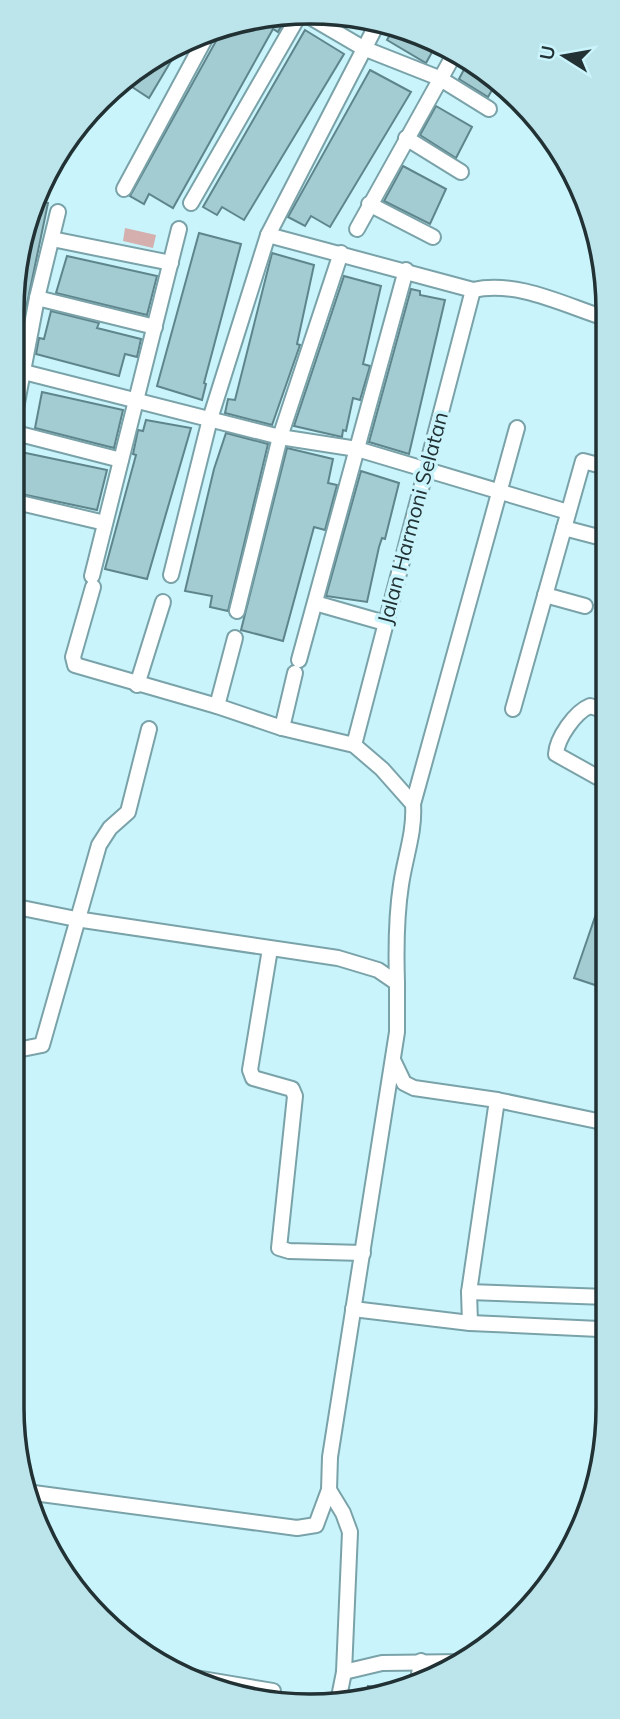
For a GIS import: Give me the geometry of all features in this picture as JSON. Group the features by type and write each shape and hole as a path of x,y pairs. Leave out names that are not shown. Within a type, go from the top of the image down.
{"street":[{"path":"191,203 293,25"},
{"path":"323,25 363,48 439,78 489,109"},
{"path":"170,575 210,419 268,235 373,31"},
{"path":"124,188 201,46"},
{"path":"357,229 450,61"},
{"path":"406,138 461,172"},
{"path":"369,204 433,237"},
{"path":"24,347 58,212"},
{"path":"179,229 73,657 75,665 217,706 282,729 354,745 382,769 413,804"},
{"path":"268,235 473,290 494,286 512,288 596,315"},
{"path":"52,239 171,263"},
{"path":"237,611 281,437 341,253"},
{"path":"282,729 406,270"},
{"name":"Jalan Harmoni Selatan","path":"354,745 473,290"},
{"path":"37,298 155,327"},
{"path":"24,372 281,437 356,449 568,512"},
{"path":"38,1494 297,1528 316,1525 329,1490 330,1457 397,1032 398,906 405,857 414,826 413,804 517,428"},
{"path":"24,433 121,460"},
{"path":"513,709 583,461 596,464"},
{"path":"24,504 106,523"},
{"path":"564,528 596,536"},
{"path":"545,595 585,606"},
{"path":"137,685 163,602"},
{"path":"314,603 385,623"},
{"path":"217,706 235,638"},
{"path":"596,708 590,706 580,710 556,746 556,754 596,776"},
{"path":"24,1049 42,1045 99,845 110,828 128,812 149,729"},
{"path":"24,908 360,964 397,983"},
{"path":"270,949 250,1070 253,1078 292,1088 295,1096 279,1248 289,1251 363,1253"},
{"path":"392,1055 397,1073 404,1083 414,1088 497,1100 596,1121"},
{"path":"470,1323 469,1292 497,1100"},
{"path":"469,1292 596,1297"},
{"path":"353,1309 470,1323 596,1329"},
{"path":"329,1490 343,1513 350,1532 344,1672 340,1693"},
{"path":"419,1673 421,1661"},
{"path":"344,1672 382,1663 443,1662"},
{"path":"243,1686 273,1692"}],"shaded area":[{"path":"125,228 156,235 153,248 123,241"}],"building":[{"path":"281,26 278,32 273,29 173,208 149,194 144,204 130,196 216,41 236,34"},
{"path":"305,30 344,54 244,220 222,207 217,215 203,207"},
{"path":"389,36 432,52 426,63 387,40"},
{"path":"171,61 149,98 132,87"},
{"path":"370,70 411,92 330,227 311,216 305,226 288,217"},
{"path":"464,70 492,90 488,97 459,79"},
{"path":"436,106 472,127 456,158 420,135"},
{"path":"403,166 446,189 430,224 384,201"},
{"path":"45,202 48,203 24,318 30,254"},
{"path":"199,233 241,244 204,383 206,384 202,400 157,386"},
{"path":"272,253 314,265 297,344 300,345 272,425 225,413 228,399 235,400"},
{"path":"67,256 157,276 147,315 56,293"},
{"path":"344,276 381,286 363,364 370,366 360,400 353,398 346,431 343,430 342,437 294,426"},
{"path":"411,289 420,291 420,295 445,300 409,454 369,442"},
{"path":"51,311 99,323 97,328 141,339 137,357 125,354 119,376 36,354 39,338 44,339"},
{"path":"42,392 123,410 114,448 35,428"},
{"path":"146,420 191,428 147,579 105,569 136,455 133,454 138,430 143,431"},
{"path":"226,433 268,444 228,611 210,607 212,596 185,591 214,469"},
{"path":"287,448 333,459 328,483 337,485 325,530 314,527 283,641 241,630"},
{"path":"24,453 107,470 97,510 24,495"},
{"path":"361,471 399,483 385,539 382,538 379,547 367,602 326,596"},
{"path":"596,914 596,985 574,978"}]}
